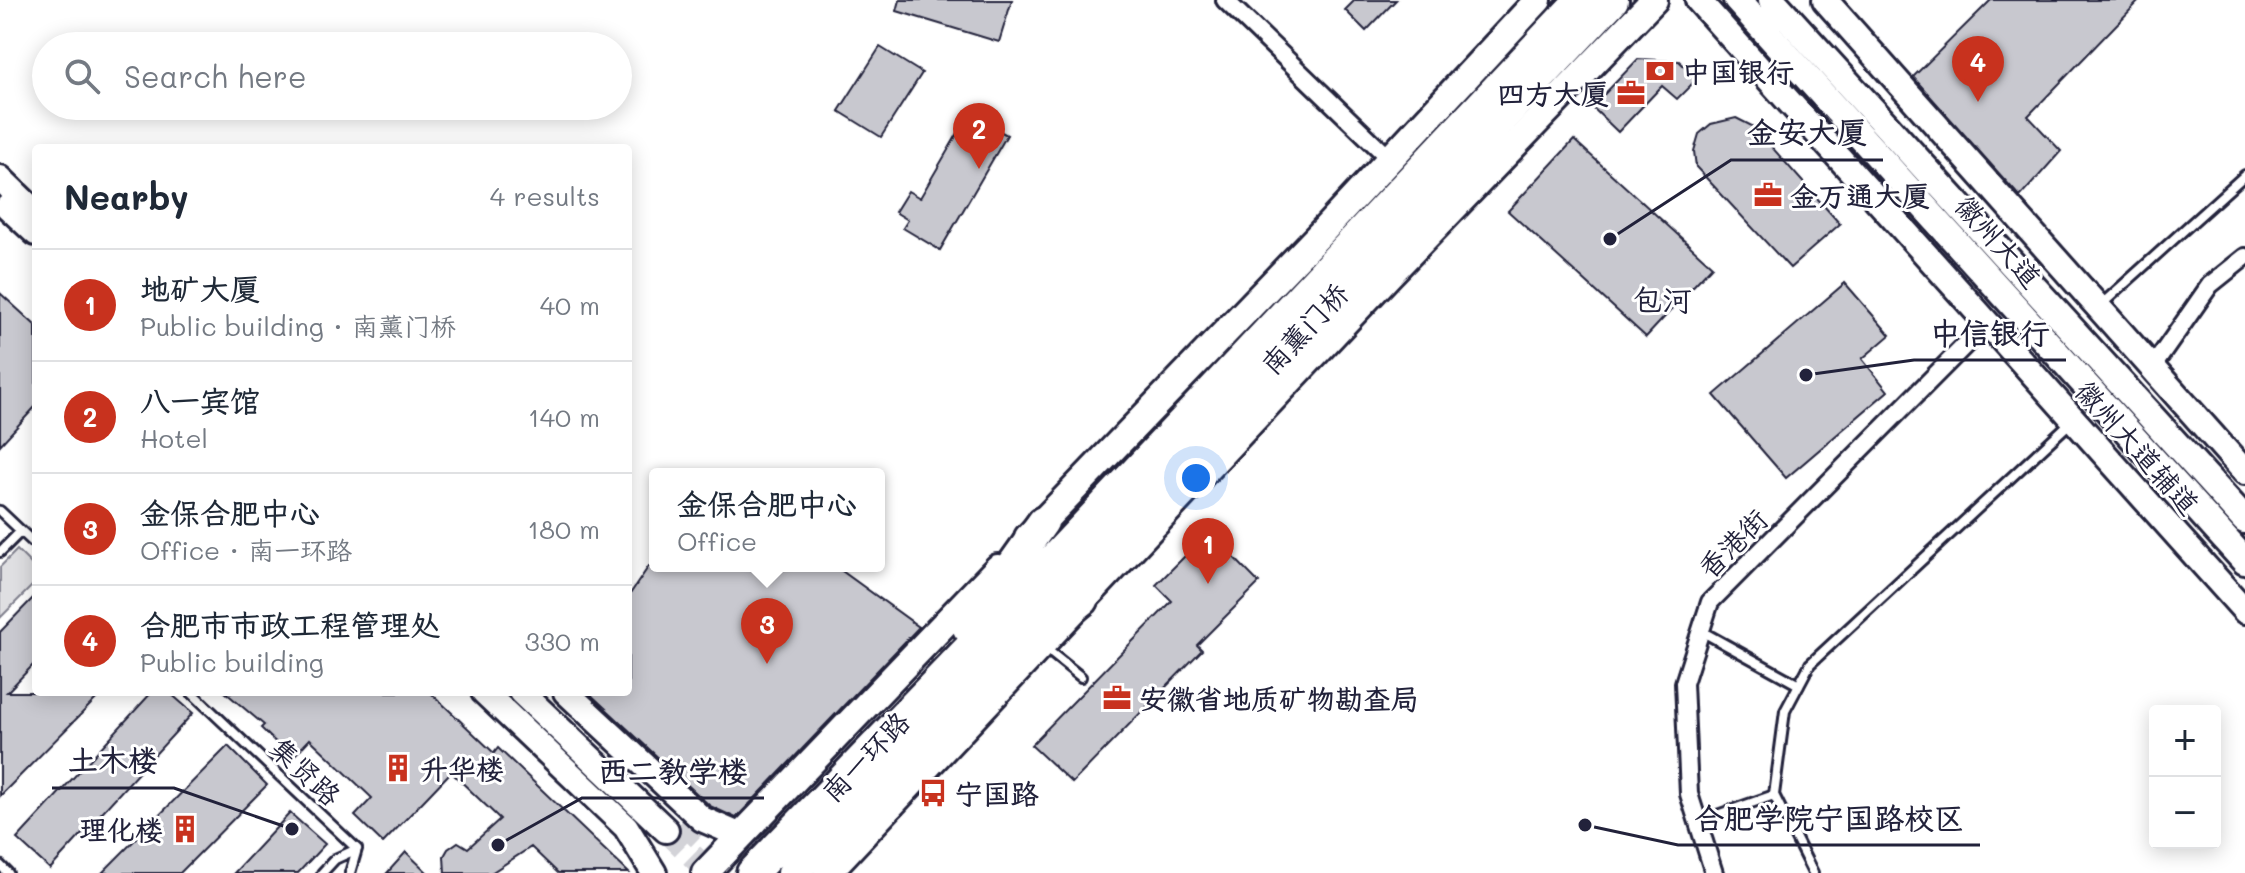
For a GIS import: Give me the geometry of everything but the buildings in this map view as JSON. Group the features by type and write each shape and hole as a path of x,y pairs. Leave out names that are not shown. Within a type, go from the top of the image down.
{"highway":[{"name":"南薰门桥","path":"986,648 1580,0"},
{"name":"南薰门桥","path":"986,648 1613,0"},
{"path":"906,713 1043,522"},
{"path":"940,715 1083,600"},
{"name":"南一环路","path":"752,873 906,713 986,648"},
{"name":"南一环路","path":"793,873 940,715 986,648"}],"main road":[{"path":"705,873 1390,159 1538,0"},
{"path":"827,873 1654,0"},
{"name":"徽州大道","path":"1737,0 2245,561"},
{"name":"徽州大道","path":"1772,0 2245,520"}],"street":[{"path":"1225,0 1390,159"},
{"name":"徽州大道辅道","path":"1698,0 2245,611"},
{"path":"1825,0 2245,472"},
{"path":"0,178 32,209"},
{"path":"0,199 32,229"},
{"path":"2152,368 2210,285 2245,257"},
{"name":"香港街","path":"1714,873 1689,794 1684,683 1710,602 1987,323"},
{"path":"488,696 626,827 654,873"},
{"path":"526,696 674,826 548,696"},
{"path":"570,696 702,819 741,836"}],"lane":[{"path":"2098,307 2245,175"},
{"path":"1813,873 1774,795 1785,711 1810,664 2073,420"},
{"path":"0,511 32,541"},
{"path":"0,552 21,531"},
{"path":"1701,631 1799,685"},
{"path":"1041,645 1081,677"},
{"name":"集贤路","path":"195,696 357,849"},
{"path":"1697,822 1774,795"},
{"path":"322,873 335,859 357,849"},
{"path":"350,873 357,849"},
{"path":"0,865 8,873"}],"shaded area":[{"path":"17,550 32,565 32,586 0,618 0,567"}],"tunnel":[{"path":"682,821 736,873"},
{"path":"666,830 710,873"}],"place":[{"name":"中国银行","path":"1660,71"},
{"name":"四方大厦","path":"1631,93"},
{"name":"合肥市市政工程管理处","path":"1978,102"},
{"name":"八一宾馆","path":"979,169"},
{"name":"金万通大厦","path":"1768,195"},
{"name":"金安大厦","path":"1610,239"},
{"name":"中信银行","path":"1806,375"},
{"name":"地矿大厦","path":"1208,584"},
{"name":"金保合肥中心","path":"767,664"},
{"name":"安徽省地质矿物勘查局","path":"1117,698"},
{"name":"升华楼","path":"398,768"},
{"name":"宁国路","path":"933,793"},
{"name":"合肥学院宁国路校区","path":"1585,825"},
{"name":"理化楼","path":"185,829"},
{"name":"土木楼","path":"292,829"},
{"name":"西二教学楼","path":"498,845"}],"district":[{"name":"包河","path":"1662,299"}]}
